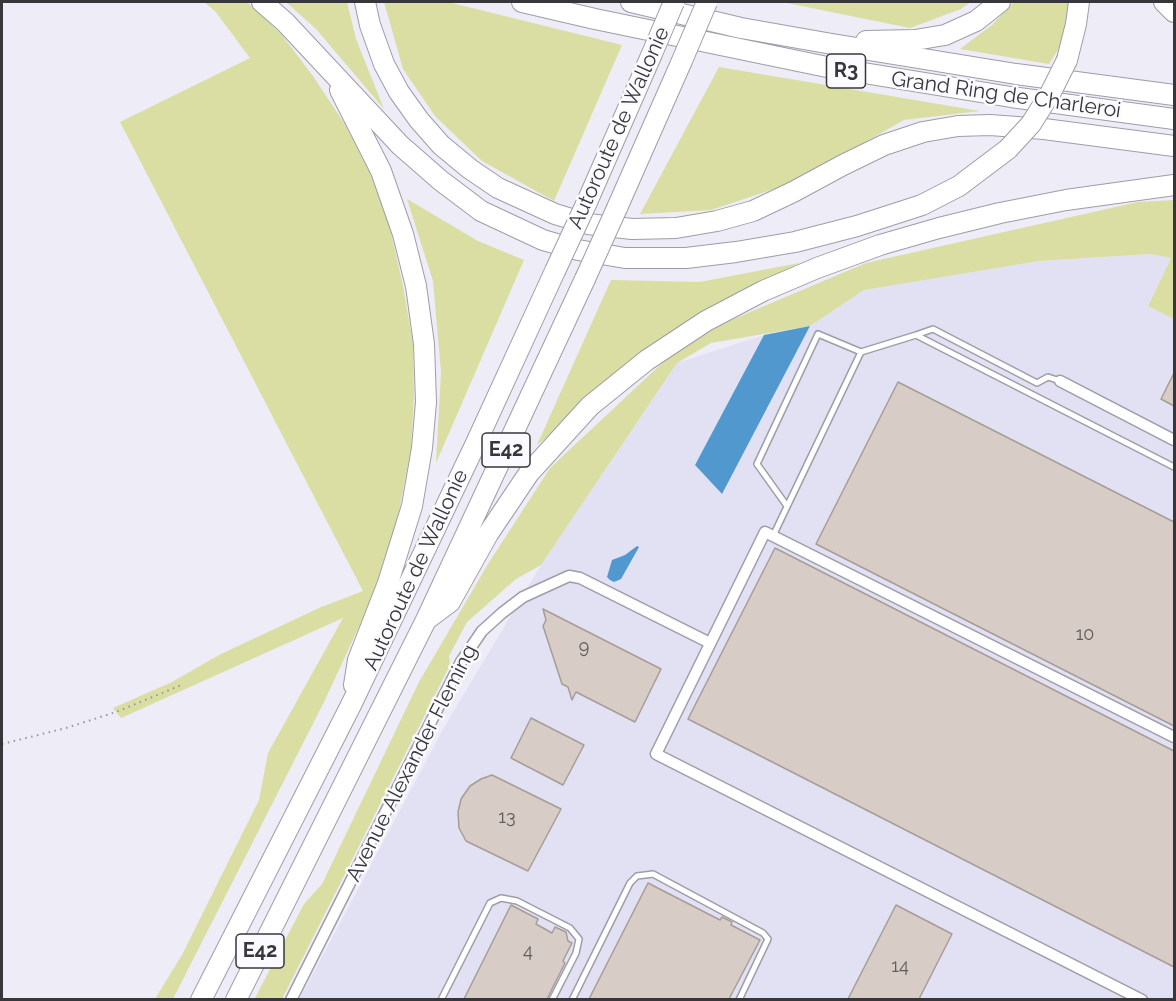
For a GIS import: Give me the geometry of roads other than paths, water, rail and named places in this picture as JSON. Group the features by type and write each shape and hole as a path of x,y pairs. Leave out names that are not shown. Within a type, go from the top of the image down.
{"highway":[{"path":"262,2 285,22 400,145 440,180 481,211 543,240 578,250 625,258 686,258 795,242 857,226 922,205 959,186 1008,149 1031,124 1067,60 1079,2"},
{"path":"365,2 370,25 384,64 399,92 419,120 441,144 470,169 498,188 555,214 588,224 632,230 676,228 717,221 753,211 884,145 923,132 958,126 990,125 1044,129 1174,146"},
{"name":"Grand Ring de Charleroi","path":"522,2 827,67 1011,97 1174,119"},
{"name":"Grand Ring de Charleroi","path":"631,2 741,28 832,44 1016,74 1174,95"},
{"name":"Autoroute de Wallonie","path":"201,999 351,705 476,443 587,202 674,2"},
{"name":"Autoroute de Wallonie","path":"236,999 426,620 585,279 707,2"},
{"path":"832,44 870,40 915,40 945,34 976,21 1000,2"},
{"path":"1164,2 1174,12"},
{"path":"329,69 381,171 403,234 416,286 425,367 426,402 422,448 412,506 388,583 358,660 351,705"},
{"path":"426,620 450,602 488,534 529,473 590,406 647,360 706,321 763,291 817,268 919,234 1000,213 1066,200 1174,184"}],"street":[{"path":"1060,381 1174,440"},
{"path":"1142,999 656,754 765,532 1174,737"},
{"name":"Avenue Alexander Fleming","path":"291,999 460,662 482,631 502,612 523,597 569,576 580,578 710,643"}],"lane":[{"path":"787,506 756,464 818,334 861,352 933,329 1037,383 1048,377 1060,381"},
{"path":"916,335 1174,467"},
{"path":"773,536 861,352"},
{"path":"572,999 630,883 638,876 652,874 763,933 768,939 739,999"},
{"path":"441,999 490,903 501,897 517,901 570,928 579,939 576,953 552,999"}],"water":[{"path":"810,326 722,494 695,465 764,335"},
{"path":"637,546 639,547 621,579 614,582 610,580 607,577 612,560 625,555"}]}
